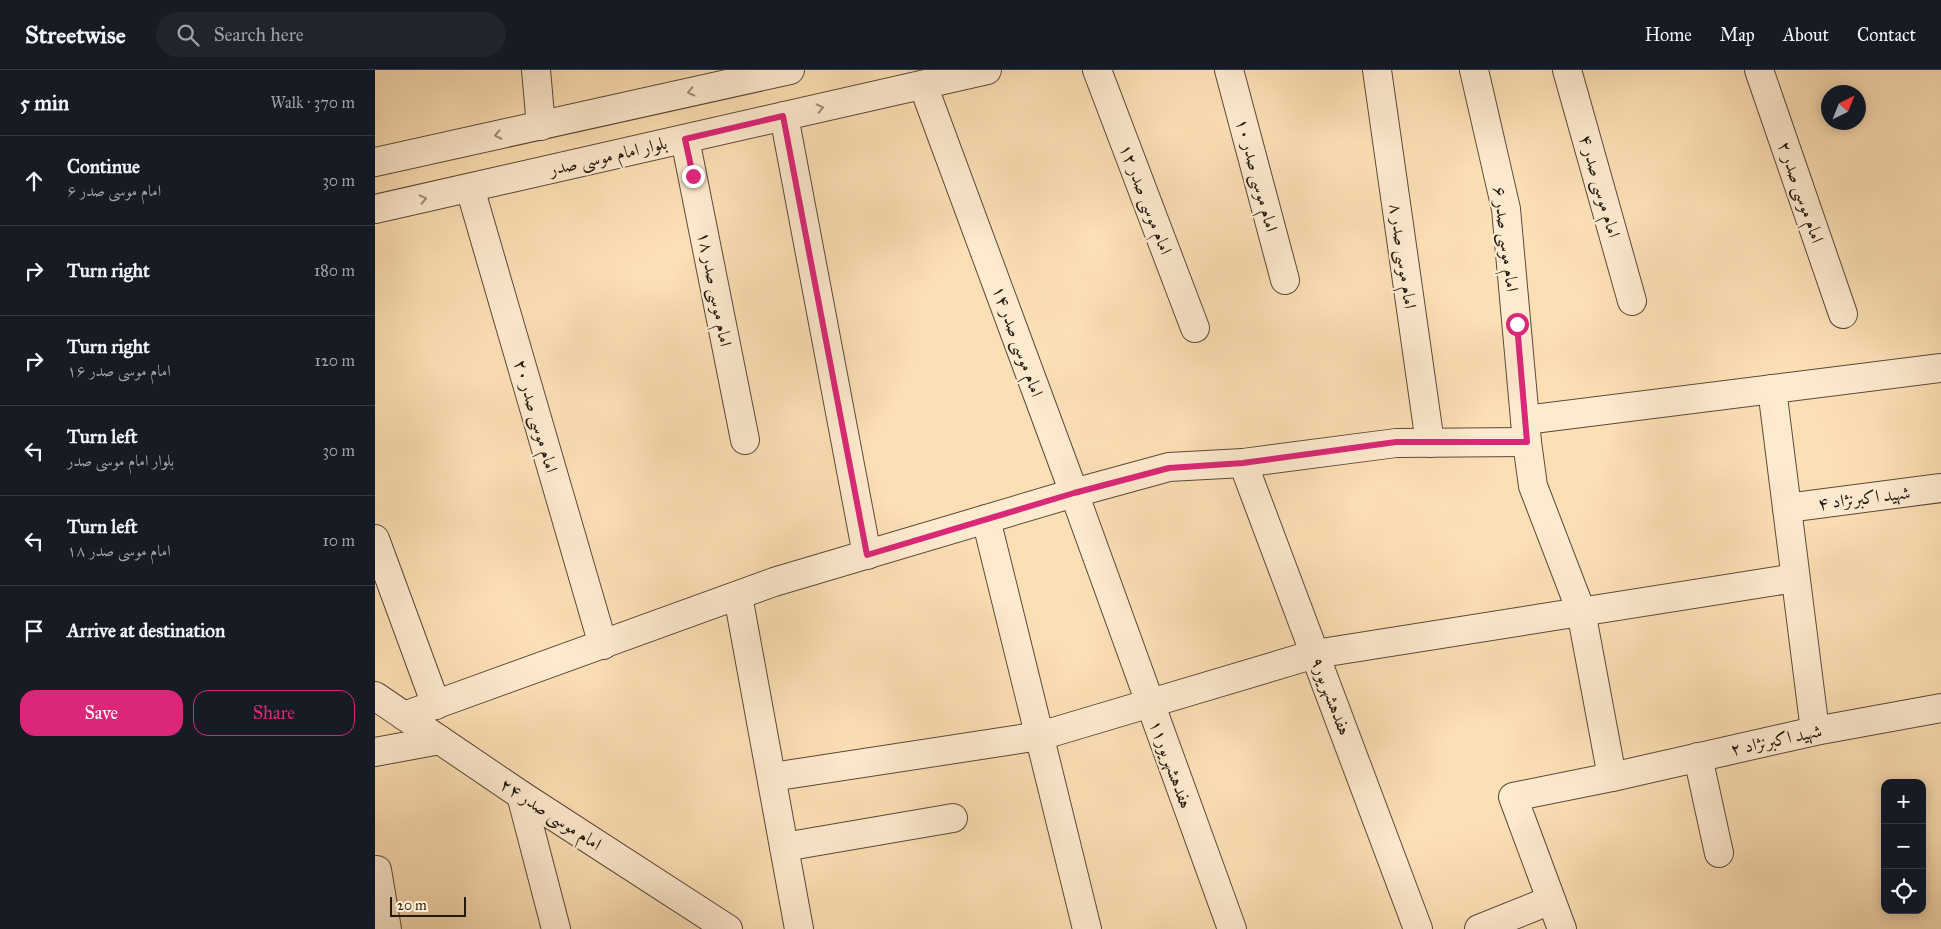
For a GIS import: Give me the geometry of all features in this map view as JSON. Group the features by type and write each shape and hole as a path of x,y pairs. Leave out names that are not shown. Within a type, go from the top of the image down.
{"street":[{"path":"536,70 541,126"},
{"path":"375,162 541,126 731,76 790,70"},
{"name":"بلوار امام موسی صدر","path":"375,209 987,70"},
{"name":"امام موسی صدر ۱۲","path":"1097,70 1195,328"},
{"name":"امام موسی صدر ۱۰","path":"1229,70 1285,280"},
{"name":"امام موسی صدر ۸","path":"1377,70 1430,443"},
{"name":"امام موسی صدر ۶","path":"1474,70 1506,209 1526,431 1533,486 1581,611 1612,777"},
{"name":"امام موسی صدر ۴","path":"1567,70 1632,301"},
{"name":"امام موسی صدر ۲","path":"1759,70 1843,314"},
{"name":"امام موسی صدر ۱۴","path":"923,85 1112,598"},
{"path":"783,116 867,555"},
{"name":"امام موسی صدر ۱۸","path":"685,139 745,440"},
{"name":"امام موسی صدر ۲۰","path":"470,188 603,645"},
{"path":"404,716 774,582 1074,493 1169,468 1243,463 1396,442 1430,443 1526,431 1772,389 1941,368"},
{"path":"1772,389 1815,731"},
{"name":"هفدهشهریور۹","path":"1243,463 1418,929"},
{"name":"شهید اکبرنژاد ۴","path":"1787,508 1941,488"},
{"path":"987,519 1087,929"},
{"path":"375,539 436,705"},
{"path":"771,777 1040,736 1315,654 1795,578"},
{"path":"738,596 799,929"},
{"name":"هفدهشهریور۱۱","path":"1112,598 1232,929"},
{"name":"امام موسی صدر ۲۴","path":"375,696 521,795 728,929"},
{"name":"شهید اکبرنژاد ۲","path":"1551,900 1513,797 1612,777 1815,731 1941,708"},
{"path":"375,752 439,740"},
{"path":"1698,757 1719,853"},
{"path":"521,795 556,929"},
{"path":"784,847 953,818"},
{"path":"377,870 387,929"},
{"path":"1479,929 1551,900 1562,929"}],"route":[{"path":"693,176 685,139 783,116 867,555 1074,493 1169,468 1243,463 1396,442 1527,442 1517,324"}]}
